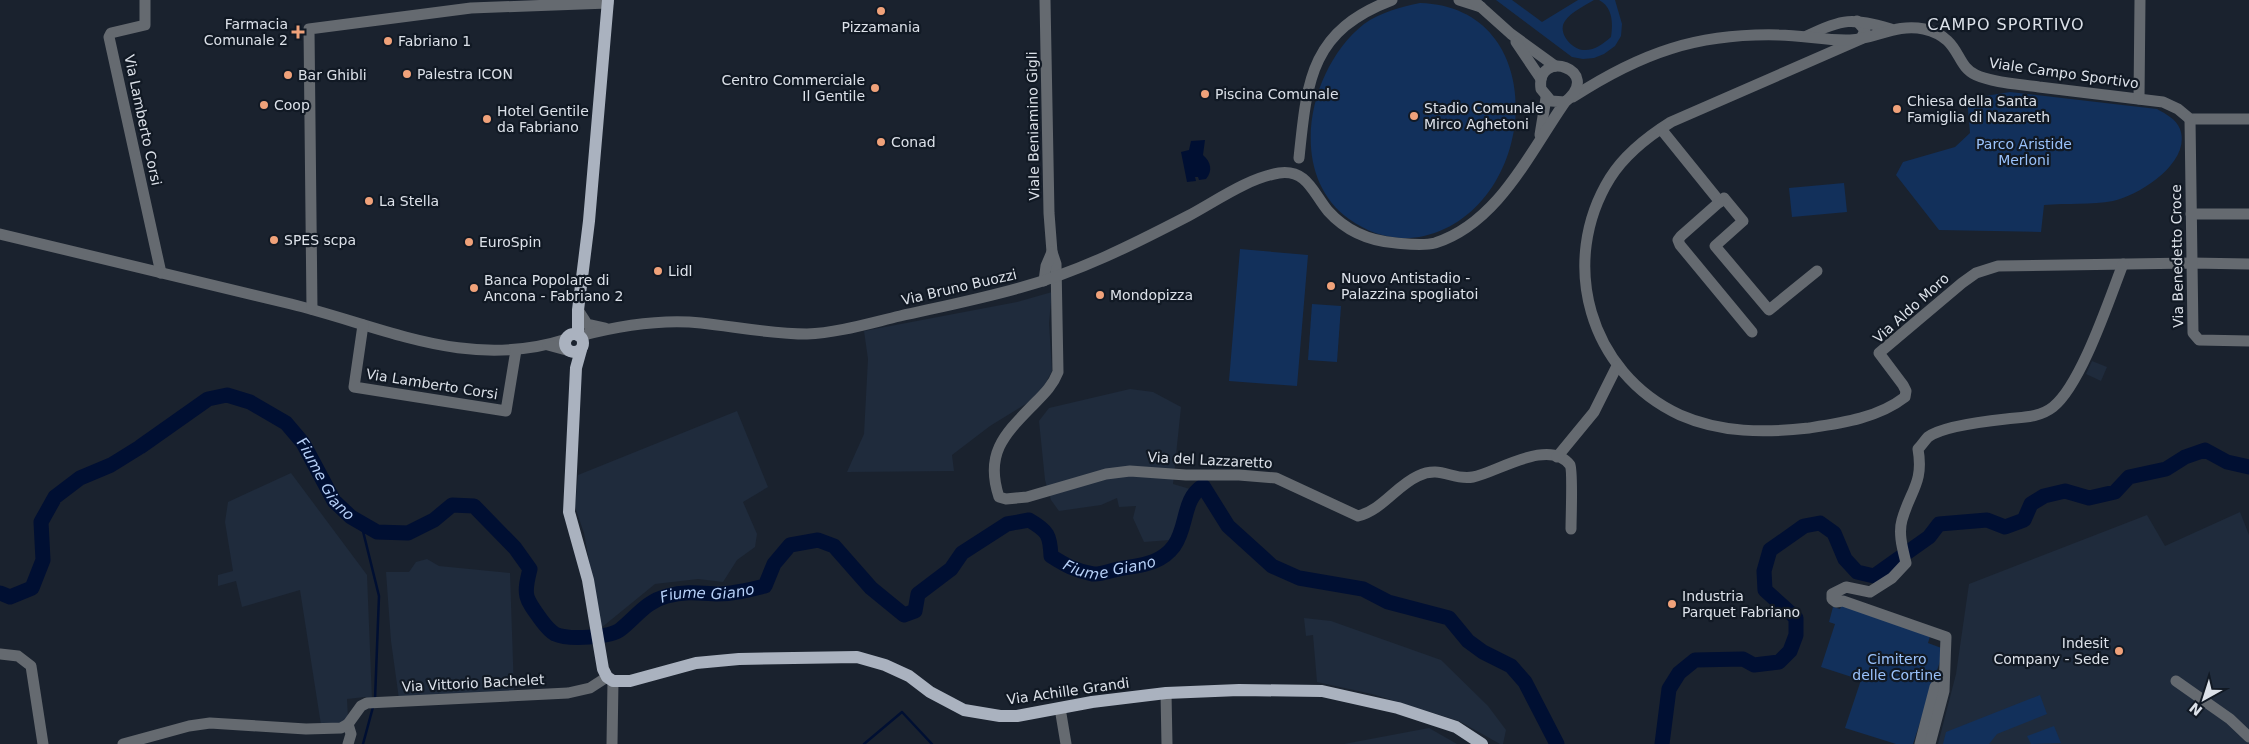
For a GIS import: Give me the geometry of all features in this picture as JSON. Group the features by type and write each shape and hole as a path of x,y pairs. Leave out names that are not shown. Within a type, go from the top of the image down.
{"main road":[{"path":"608,1 589,221 575,343 576,368 569,512 588,580 600,649 610,679"},
{"name":"Via Achille Grandi","path":"610,679 630,681 696,662 739,659 858,657 885,665 909,676 930,692 964,710 1000,716 1017,716 1166,693 1239,690 1322,691 1398,708 1447,724 1482,744"}],"street":[{"name":"Via Lamberto Corsi","path":"145,0 147,21 145,25 111,33 109,37 161,273"},
{"name":"Viale Beniamino Gigli","path":"1045,0 1052,252 1056,264 1056,278"},
{"path":"1299,158 1308,84 1322,51 1344,26 1370,8 1392,0"},
{"path":"1459,0 1478,4 1511,34 1555,66 1567,67 1577,78 1577,87 1539,140"},
{"path":"2140,0 2140,99"},
{"path":"312,309 309,29 472,8 608,1"},
{"path":"1857,21 1865,30 1861,39"},
{"name":"Viale Campo Sportivo","path":"1807,36 1826,26 1857,21 1891,29 1921,29 1939,33 1952,44 1975,75 2009,83 2163,102 2178,109 2190,119"},
{"path":"1830,38 1845,22"},
{"name":"Viale Campo Sportivo","path":"1569,100 1606,76 1661,51 1695,41 1726,36 1807,36 1861,39 1891,29"},
{"path":"1511,34 1541,79"},
{"name":"Via Aldo Moro","path":"1814,58 1830,38"},
{"name":"Via Aldo Moro","path":"1861,39 1706,106 1648,136 1611,177 1592,220 1586,246 1585,274 1589,305 1600,337 1617,366 1627,378 1655,400 1679,414 1728,430 1788,430 1858,419 1892,407 1905,397 1906,390 1880,353 1976,274 1998,266 2249,264"},
{"path":"1539,140 1546,98 1541,89 1541,79 1545,72 1555,66"},
{"name":"Viale Campo Sportivo","path":"1577,78 1606,76"},
{"path":"1546,98 1556,102 1569,100"},
{"path":"2190,119 2249,119"},
{"name":"Via Benedetto Croce","path":"2190,119 2191,263 2194,337 2199,340 2249,341"},
{"path":"1661,129 1720,202"},
{"name":"Via Bruno Buozzi","path":"575,343 607,329 620,326 698,323 779,334 811,334 874,322 1056,278 1116,253 1250,183 1280,173 1295,173 1306,180 1319,200 1338,221 1362,236 1378,242 1432,244 1457,234 1478,219 1498,199 1539,140"},
{"path":"1752,332 1680,245 1678,240 1724,198 1743,221 1715,246 1768,310 1817,271"},
{"path":"2191,214 2249,214"},
{"path":"0,234 312,309 440,346 494,352 575,343"},
{"name":"Viale Beniamino Gigli","path":"1044,281 1046,266 1052,252"},
{"path":"1930,744 1944,691 1946,637 1843,601 1836,602 1832,599 1832,594 1836,590 1846,588 1870,592 1892,578 1906,563 1901,521 1919,479 1918,449 1929,437 1952,428 2004,419 2032,417 2053,407 2070,387 2094,339 2123,264"},
{"name":"Via del Lazzaretto","path":"1056,278 1058,372 1051,387 1006,433 998,445 994,473 999,497 1006,499 1027,497 1106,474 1130,471 1186,475 1240,475 1276,478 1358,516 1371,513 1402,486 1434,470 1464,479 1480,476 1516,460 1532,456 1557,457"},
{"name":"Via Bruno Buozzi","path":"578,310 587,324 607,329"},
{"name":"Via Lamberto Corsi","path":"363,324 354,387 506,412 516,350"},
{"path":"1571,529 1570,496 1573,478 1571,466 1564,459 1557,457 1594,412 1617,366"},
{"path":"0,654 18,656 31,666 43,744"},
{"path":"1920,744 1935,687 1946,670"},
{"path":"610,679 612,744"},
{"name":"Via Vittorio Bachelet","path":"348,724 356,711 367,703 568,693 590,688 610,679"},
{"path":"2176,681 2230,719 2249,737"},
{"path":"1166,693 1167,744"},
{"path":"1060,708 1066,744"},
{"path":"122,744 190,726 210,723 306,730 340,728 348,724 351,734 348,744"}],"shaded area":[{"path":"1205,140 1203,155 1208,161 1210,173 1206,179 1199,180 1198,177 1195,177 1196,181 1187,182 1181,152 1189,150 1191,141"},
{"path":"1052,292 1049,323 1052,371 1044,386 1034,399 990,426 952,455 954,471 847,472 864,434 868,359 864,331 1017,302"},
{"path":"2092,361 2107,367 2101,381 2086,374"},
{"path":"1130,389 1153,392 1181,407 1173,484 1190,489 1170,540 1144,542 1133,518 1136,506 1119,507 1117,498 1101,505 1059,511 1051,500 1045,480 1039,421 1049,408"},
{"path":"737,411 768,487 743,502 757,534 755,547 737,560 723,582 698,579 655,584 601,628 584,533 575,507 578,475"},
{"path":"291,473 367,575 372,700 365,697 347,699 348,718 341,723 321,725 300,590 242,607 236,581 218,586 218,575 233,571 225,522 228,502"},
{"path":"2240,512 2249,535 2249,744 1938,744 1956,674 1969,584 2147,515 2165,546"},
{"path":"427,559 439,566 510,573 514,692 399,699 391,641 386,572 409,572 416,562"},
{"path":"1304,618 1331,621 1441,660 1488,706 1506,730 1503,744 1459,721 1372,694 1317,682 1313,635 1306,636"},
{"path":"1429,728 1457,744 1344,744"}],"green space":[{"path":"1496,0 1512,0 1542,22 1578,0 1594,0 1578,9 1563,25 1566,39 1574,47 1587,50 1598,46 1611,37 1611,16 1604,3 1599,0 1615,0 1622,24 1621,36 1615,46 1604,54 1594,58 1572,57"},
{"name":"Stadio Comunale Mirco Aghetoni","path":"1420,3 1464,13 1494,37 1511,71 1516,111 1509,151 1491,189 1462,218 1424,236 1404,238 1385,236 1357,225 1329,199 1317,175 1311,148 1312,120 1318,92 1329,66 1345,43 1364,24 1377,16 1398,8"},
{"name":"Parco Aristide Merloni","path":"2010,92 2157,109 2178,125 2182,141 2171,165 2161,175 2137,192 2113,201 2044,205 2041,232 1939,230 1896,175 1903,162 1955,147 1970,133 1967,99"},
{"path":"1844,183 1847,212 1792,217 1789,188"},
{"path":"1240,249 1308,255 1297,386 1229,381"},
{"path":"1312,304 1341,306 1337,362 1308,360"},
{"name":"Cimitero delle Cortine","path":"1842,604 1931,633 1928,643 1944,649 1913,744 1896,744 1845,728 1861,680 1821,667 1835,624 1829,622 1833,607 1840,609"},
{"path":"2040,695 2047,714 1997,734 1989,744 1943,744 1946,732"},
{"path":"2054,726 2061,743 2031,744 2027,736"}],"waterway":[{"name":"Fiume Giano","path":"0,593 10,597 32,588 43,560 41,522 55,497 80,478 111,465 140,447 208,399 227,395 250,402 286,423 303,443 334,501 351,517 377,532 408,533 434,520 452,505 474,506 515,548 530,569 526,591 529,602 536,613 553,633 569,637 599,636 616,632 654,601 674,594 729,593 765,586 774,564 790,545 818,540 834,546 871,588 904,615 915,611 918,594 951,569 962,553 1007,524 1029,520 1047,534 1051,556 1081,571 1099,574 1142,565 1156,561 1174,546 1188,506 1196,492 1203,486 1228,526 1272,566 1299,578 1363,589 1388,602 1449,618 1468,641 1483,652 1511,666 1525,682 1557,744"},
{"name":"Fiume Giano","path":"1662,744 1669,689 1679,673 1695,660 1743,659 1754,665 1779,662 1790,651 1796,635 1796,618 1765,590 1764,571 1770,550 1804,526 1820,523 1834,533 1845,559 1857,572 1874,576 1929,537 1939,524 1987,520 2005,527 2024,520 2031,504 2044,496 2065,491 2089,498 2115,492 2129,477 2166,469 2185,457 2205,450 2227,462 2249,467"},
{"path":"361,523 379,596 375,699"},
{"path":"363,744 373,707"},
{"path":"864,744 902,712 932,744"}],"place":[{"name":"Pizzamania","path":"881,11"},
{"name":"Farmacia Comunale 2","path":"298,32"},
{"name":"Fabriano 1","path":"388,41"},
{"name":"Palestra ICON","path":"407,74"},
{"name":"Bar Ghibli","path":"288,75"},
{"name":"Centro Commerciale Il Gentile","path":"875,88"},
{"name":"Piscina Comunale","path":"1205,94"},
{"name":"Coop","path":"264,105"},
{"name":"Chiesa della Santa Famiglia di Nazareth","path":"1897,109"},
{"name":"Stadio Comunale Mirco Aghetoni","path":"1414,116"},
{"name":"Hotel Gentile da Fabriano","path":"487,119"},
{"name":"Conad","path":"881,142"},
{"name":"La Stella","path":"369,201"},
{"name":"SPES scpa","path":"274,240"},
{"name":"EuroSpin","path":"469,242"},
{"name":"Lidl","path":"658,271"},
{"name":"Nuovo Antistadio - Palazzina spogliatoi","path":"1331,286"},
{"name":"Banca Popolare di Ancona - Fabriano 2","path":"474,288"},
{"name":"Mondopizza","path":"1100,295"},
{"name":"Industria Parquet Fabriano","path":"1672,604"},
{"name":"Indesit Company - Sede","path":"2119,651"}],"district":[{"name":"CAMPO SPORTIVO","path":"2006,24"}]}
